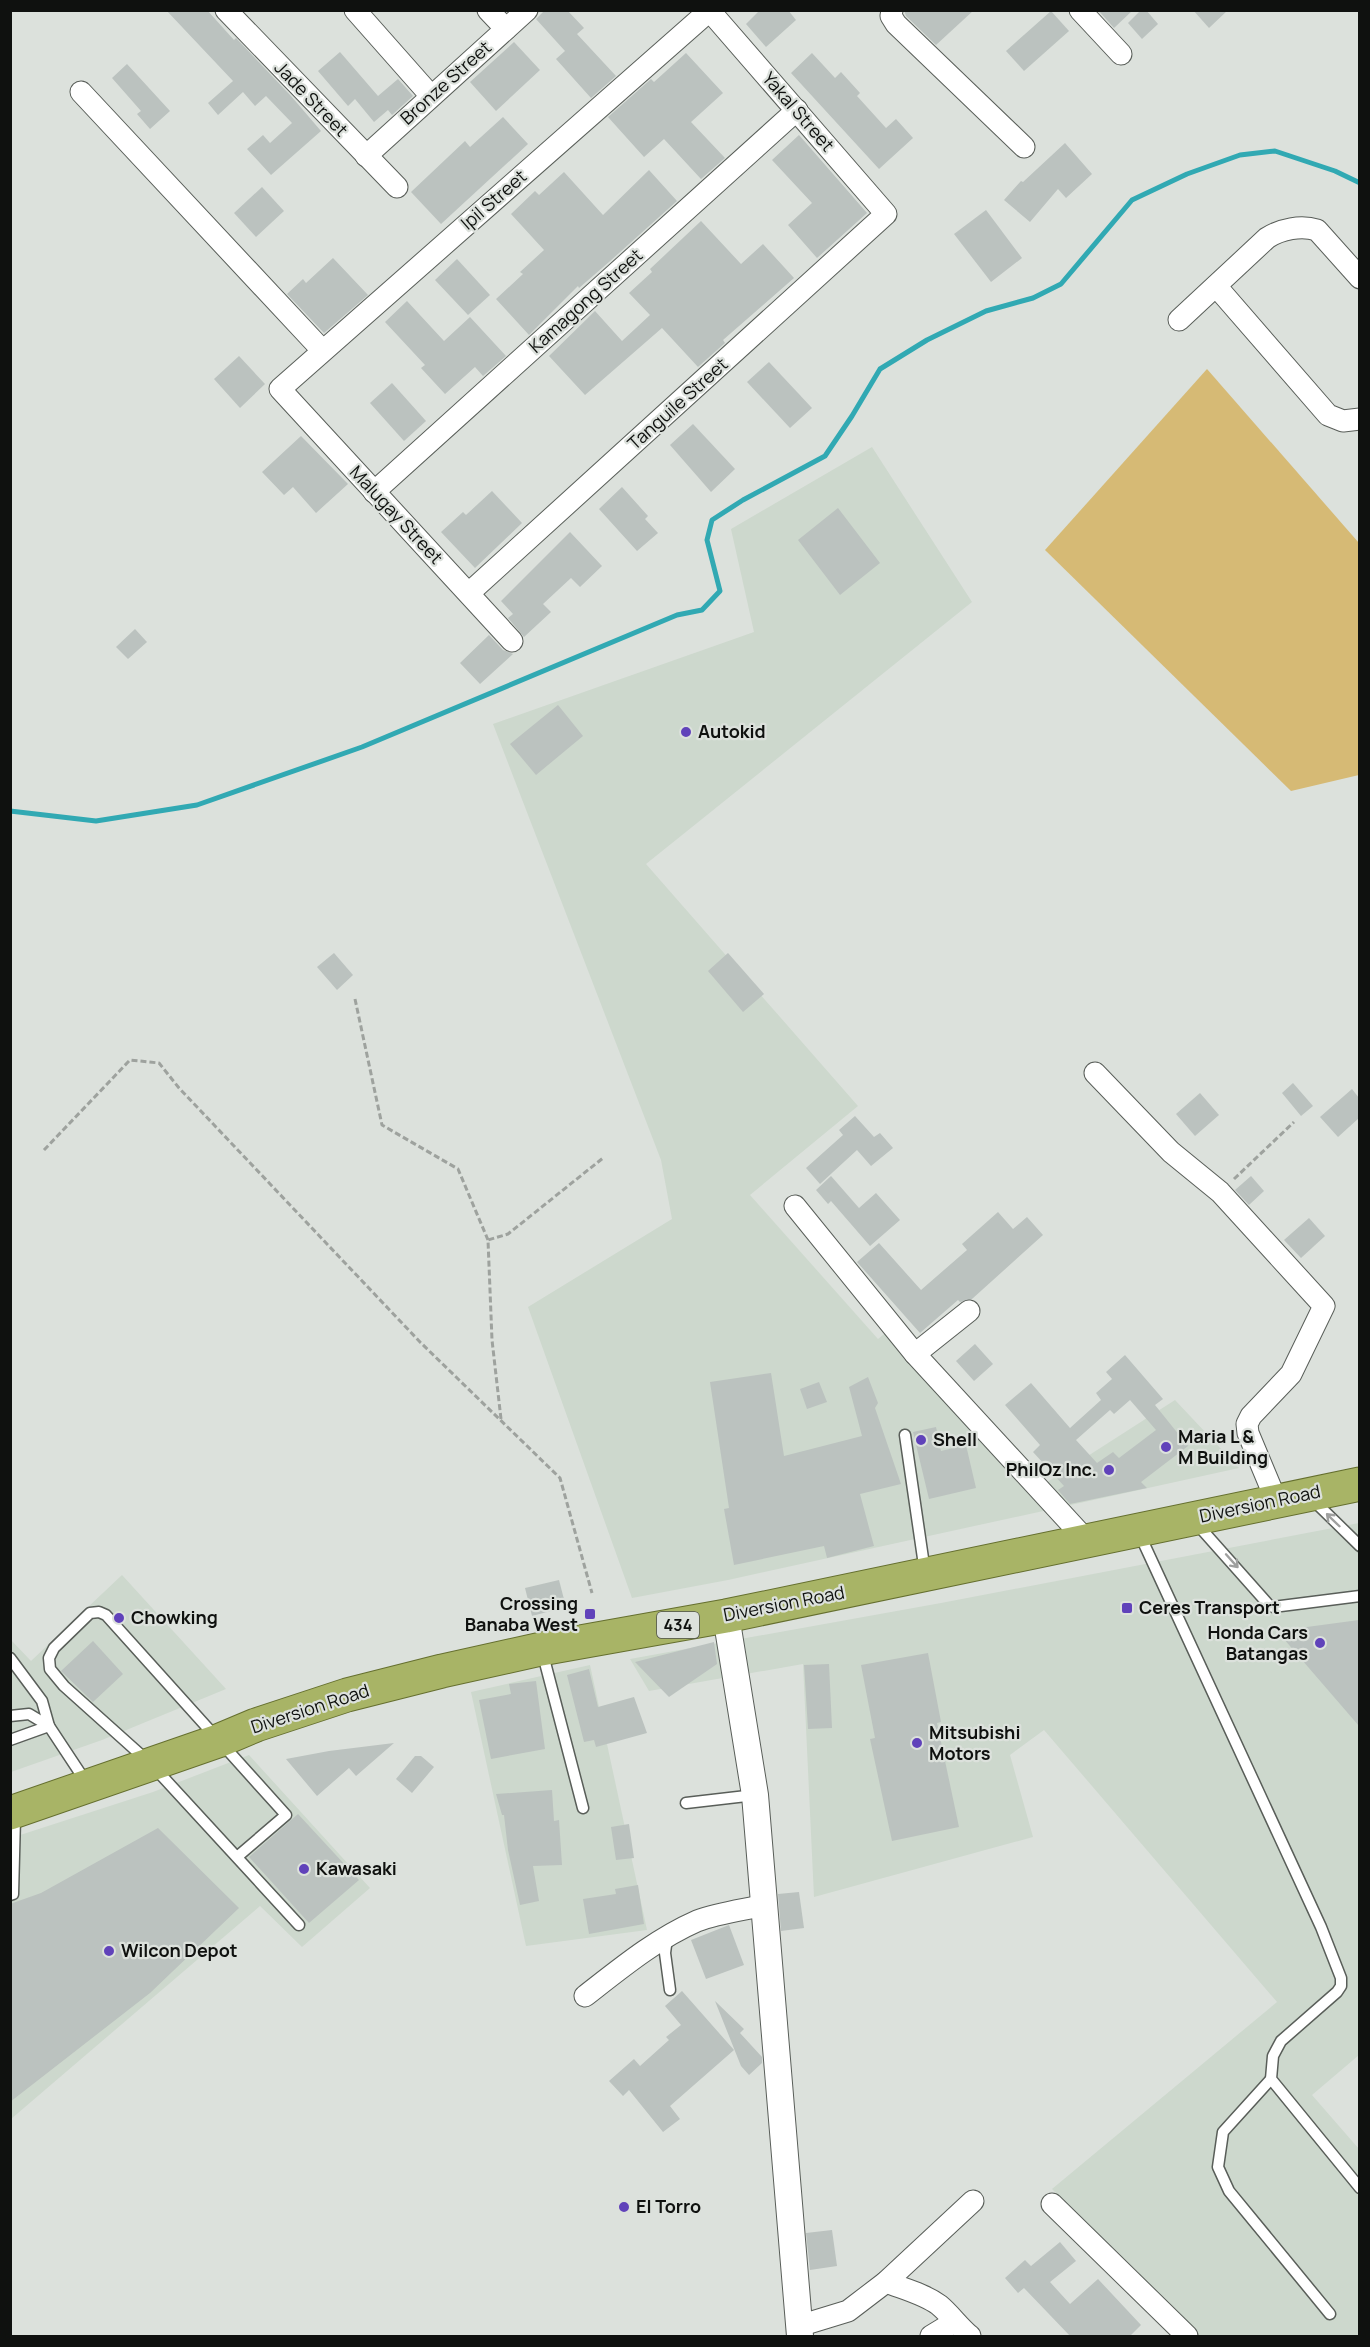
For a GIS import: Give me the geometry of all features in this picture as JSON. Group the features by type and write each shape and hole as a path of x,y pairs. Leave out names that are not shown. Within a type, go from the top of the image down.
{"highway":[{"name":"Diversion Road","path":"13,1812 347,1695 442,1671 541,1649 726,1617 1359,1484"}],"street":[{"name":"Jade Street","path":"226,10 397,186"},
{"path":"355,10 431,96"},
{"path":"488,10 506,29"},
{"name":"Bronze Street","path":"366,156 526,10"},
{"path":"892,10 891,16 896,24 1024,147"},
{"path":"1080,10 1121,54"},
{"name":"Yakal Street","path":"709,11 886,214"},
{"name":"Ipil Street","path":"280,389 709,11"},
{"path":"81,92 322,350"},
{"name":"Kamagong Street","path":"375,492 797,110"},
{"name":"Tanguile Street","path":"469,593 886,214"},
{"path":"1179,321 1275,232 1311,228 1323,234 1359,278"},
{"path":"1216,286 1328,415 1342,421 1359,419"},
{"name":"Malugay Street","path":"280,389 512,641"},
{"path":"1095,1073 1171,1152 1220,1192 1324,1306 1291,1374 1251,1416 1247,1424 1248,1433 1292,1497"},
{"path":"795,1206 915,1354 1087,1541"},
{"path":"915,1354 969,1311"},
{"path":"726,1617 755,1795 800,2331 848,2311 886,2282 974,2201"},
{"path":"585,1996 639,1953 699,1921 765,1905"},
{"path":"1052,2204 1187,2337"},
{"path":"886,2282 929,2298 970,2337"},
{"path":"931,2337 954,2322"}],"lane":[{"path":"905,1435 925,1576"},
{"path":"1292,1497 1359,1546"},
{"path":"1192,1518 1273,1607 1359,1596"},
{"path":"1137,1529 1321,1926 1341,1978 1341,1986 1337,1992 1281,2041 1273,2056 1271,2079 1223,2132 1218,2167 1229,2191 1330,2314"},
{"path":"237,1857 286,1815 106,1615 99,1612 90,1613 54,1648 49,1658 50,1669 64,1686 151,1764 299,1925"},
{"path":"541,1649 583,1808"},
{"path":"10,1658 42,1701 49,1726 87,1785"},
{"path":"10,1716 29,1714 49,1726"},
{"path":"10,1740 49,1726"},
{"path":"686,1803 755,1795"},
{"path":"10,1895 14,1894 13,1812"},
{"path":"666,1938 665,1953 670,1990"},
{"path":"1271,2079 1359,2188"}],"path":[{"path":"354,999 382,1125 458,1169 488,1240 492,1340 501,1420"},
{"path":"44,1150 130,1060 159,1062 179,1088 420,1342 560,1478 592,1593"},
{"path":"1220,1192 1294,1122"},
{"path":"488,1240 508,1234 603,1158"}],"shaded area":[{"path":"1207,369 1359,543 1359,775 1291,791 1045,550"},
{"path":"872,447 972,602 646,864 858,1106 750,1195 878,1339 889,1330 1038,1488 1175,1400 1239,1468 728,1580 632,1598 528,1307 672,1219 661,1160 493,724 754,632 731,529"},
{"name":"Ceres Transport","path":"1359,1523 1359,2055 1312,2095 1359,2149 1359,2336 1198,2336 1052,2189 1277,2002 1044,1730 1010,1755 1033,1837 814,1897 803,1664 649,1691 630,1659 941,1603"},
{"name":"Chowking","path":"122,1575 226,1689 102,1740 11,1772 10,1639 31,1661"},
{"path":"590,1665 647,1930 526,1946 471,1692"},
{"name":"Wilcon Depot","path":"249,1755 370,1888 302,1947 260,1906 11,2119 11,1838 153,1792"}],"building":[{"path":"166,10 207,10 291,96 321,131 271,175 247,149 263,135 270,143 292,123 266,96 255,106 243,92 218,115 208,103 233,81"},
{"path":"545,10 567,10 584,28 577,34 616,76 591,98 556,59 565,51 536,19"},
{"path":"760,10 788,10 796,20 766,47 746,24"},
{"path":"904,10 974,10 936,45 906,16"},
{"path":"1098,10 1133,10 1114,28"},
{"path":"1141,10 1146,10 1158,24 1142,39 1128,23"},
{"path":"1193,10 1228,10 1209,28"},
{"path":"1051,11 1069,31 1024,71 1006,51"},
{"path":"514,42 540,70 496,111 470,82"},
{"path":"340,52 378,96 398,79 413,96 392,115 388,110 374,122 355,99 348,106 318,71"},
{"path":"686,53 723,93 691,122 725,158 701,179 664,139 644,157 608,117 651,79 654,82"},
{"path":"812,53 835,78 841,72 860,93 857,96 886,128 896,119 913,138 879,169 791,73"},
{"path":"127,64 170,111 150,129 137,114 141,111 112,78"},
{"path":"503,117 528,144 441,224 411,192 465,141 470,147"},
{"path":"799,135 867,213 817,258 788,225 812,203 772,160"},
{"path":"1065,143 1092,174 1066,198 1058,189 1030,222 1004,200 1021,181 1023,182"},
{"path":"649,170 677,201 579,288 578,286 529,335 496,299 544,250 511,214 535,191 539,195 564,172 603,215"},
{"path":"262,187 284,211 256,237 234,213"},
{"path":"986,210 1022,258 991,282 954,234"},
{"path":"701,221 741,264 763,244 794,278 723,340 725,343 698,367 662,328 585,395 549,356 595,311 622,341 650,315 629,293 652,272 650,269"},
{"path":"333,258 368,295 324,333 287,294 303,279 306,283"},
{"path":"457,259 490,295 468,315 435,280"},
{"path":"407,301 444,341 470,317 506,356 483,376 475,367 445,394 421,368 425,365 385,322"},
{"path":"239,356 265,384 240,408 214,379"},
{"path":"769,362 812,408 790,428 747,382"},
{"path":"392,383 426,421 404,441 370,403"},
{"path":"693,424 735,469 711,492 670,445"},
{"path":"301,436 348,484 316,513 293,487 284,495 262,472"},
{"path":"622,487 648,516 645,519 658,533 637,551 599,509"},
{"path":"492,491 522,523 475,568 441,532 463,512 466,515"},
{"path":"838,508 880,563 840,595 798,540"},
{"path":"570,532 602,566 580,587 571,578 543,604 551,612 524,637 508,618 513,614 501,601"},
{"path":"135,629 147,642 128,659 116,647"},
{"path":"489,635 503,650 513,654 480,684 460,663"},
{"path":"558,705 583,736 536,775 510,744"},
{"path":"334,953 353,975 337,990 317,967"},
{"path":"728,953 764,994 743,1012 708,971"},
{"path":"1293,1083 1313,1106 1301,1116 1282,1093"},
{"path":"1352,1089 1359,1098 1359,1118 1338,1137 1320,1117"},
{"path":"1200,1093 1219,1115 1195,1136 1176,1114"},
{"path":"855,1116 874,1137 880,1133 893,1148 871,1166 857,1150 820,1184 806,1168 843,1135 839,1130"},
{"path":"831,1176 859,1208 876,1193 900,1220 870,1246 831,1201 828,1204 816,1190"},
{"path":"1251,1176 1264,1191 1249,1205 1235,1190"},
{"path":"998,1212 1013,1229 1027,1217 1043,1235 972,1299 960,1302 958,1300 920,1333 857,1262 879,1243 921,1290 967,1250 962,1244"},
{"path":"1309,1218 1325,1236 1301,1258 1284,1240"},
{"path":"975,1344 993,1364 974,1381 956,1361"},
{"path":"1125,1355 1163,1399 1155,1405 1188,1446 1141,1482 1147,1488 1070,1504 1058,1490 1064,1486 1033,1452 1040,1445 1005,1405 1031,1383 1070,1428 1101,1400 1096,1393 1112,1379 1106,1372","holes":["1130,1400 1156,1430 1119,1458 1113,1452 1097,1463 1076,1440 1110,1410 1114,1414"]},
{"path":"771,1373 784,1456 862,1436 849,1387 868,1377 878,1403 875,1408 901,1484 860,1494 874,1546 827,1558 824,1546 734,1565 724,1509 729,1508 710,1382"},
{"path":"819,1382 827,1402 807,1409 800,1389"},
{"path":"936,1427 941,1451 966,1445 976,1488 929,1499 913,1432"},
{"path":"559,1580 566,1607 532,1616 525,1588"},
{"path":"1359,1620 1359,1726 1277,1631"},
{"path":"93,1641 123,1674 93,1702 61,1671"},
{"path":"714,1642 717,1664 669,1697 635,1662"},
{"path":"928,1653 941,1722 937,1723 959,1827 892,1841 870,1739 875,1738 861,1665"},
{"path":"829,1664 832,1728 808,1729 804,1665"},
{"path":"589,1669 598,1707 634,1697 647,1733 596,1747 594,1740 584,1742 567,1675"},
{"path":"536,1681 545,1749 491,1759 479,1700 511,1694 509,1684"},
{"path":"394,1743 356,1776 349,1768 317,1796 286,1759 329,1751"},
{"path":"415,1756 421,1756 434,1767 412,1793 396,1779"},
{"path":"552,1790 554,1821 559,1820 562,1865 533,1866 539,1901 520,1905 508,1850 504,1815 502,1815 496,1794"},
{"name":"Kawasaki","path":"298,1814 359,1880 309,1923 249,1857"},
{"path":"629,1824 634,1858 616,1860 611,1827"},
{"name":"Wilcon Depot","path":"158,1828 239,1908 150,1993 10,2102 10,1904 41,1893"},
{"path":"638,1885 644,1924 589,1934 583,1899 616,1894 615,1889"},
{"path":"799,1892 804,1928 781,1931 778,1894"},
{"path":"729,1925 744,1965 706,1979 691,1940"},
{"path":"682,1991 734,2050 670,2106 680,2119 663,2132 629,2090 623,2096 609,2081 634,2059 640,2066 669,2040 666,2037 681,2025 665,2006"},
{"path":"715,2001 744,2029 740,2033 762,2057 762,2063 749,2075 741,2066"},
{"path":"832,2230 837,2266 810,2270 806,2233"},
{"path":"1060,2242 1076,2261 1050,2282 1070,2304 1098,2279 1141,2325 1129,2337 1071,2337 1024,2288 1018,2293 1005,2278 1025,2260 1031,2266"}],"waterway":[{"path":"10,811 96,821 197,805 362,747 677,615 702,610 720,591 707,540 712,520 743,500 825,456 880,369 927,340 986,311 1033,298 1061,284 1132,200 1187,174 1240,155 1275,151 1335,171 1360,183"}],"place":[{"name":"Autokid","path":"686,732"},
{"name":"Shell","path":"921,1440"},
{"name":"Maria L & M Building","path":"1166,1447"},
{"name":"PhilOz Inc.","path":"1109,1470"},
{"name":"Ceres Transport","path":"1127,1608"},
{"name":"Crossing Banaba West","path":"590,1614"},
{"name":"Chowking","path":"119,1618"},
{"name":"Honda Cars Batangas","path":"1320,1643"},
{"name":"Mitsubishi Motors","path":"917,1743"},
{"name":"Kawasaki","path":"304,1869"},
{"name":"Wilcon Depot","path":"109,1951"},
{"name":"El Torro","path":"624,2207"}]}
